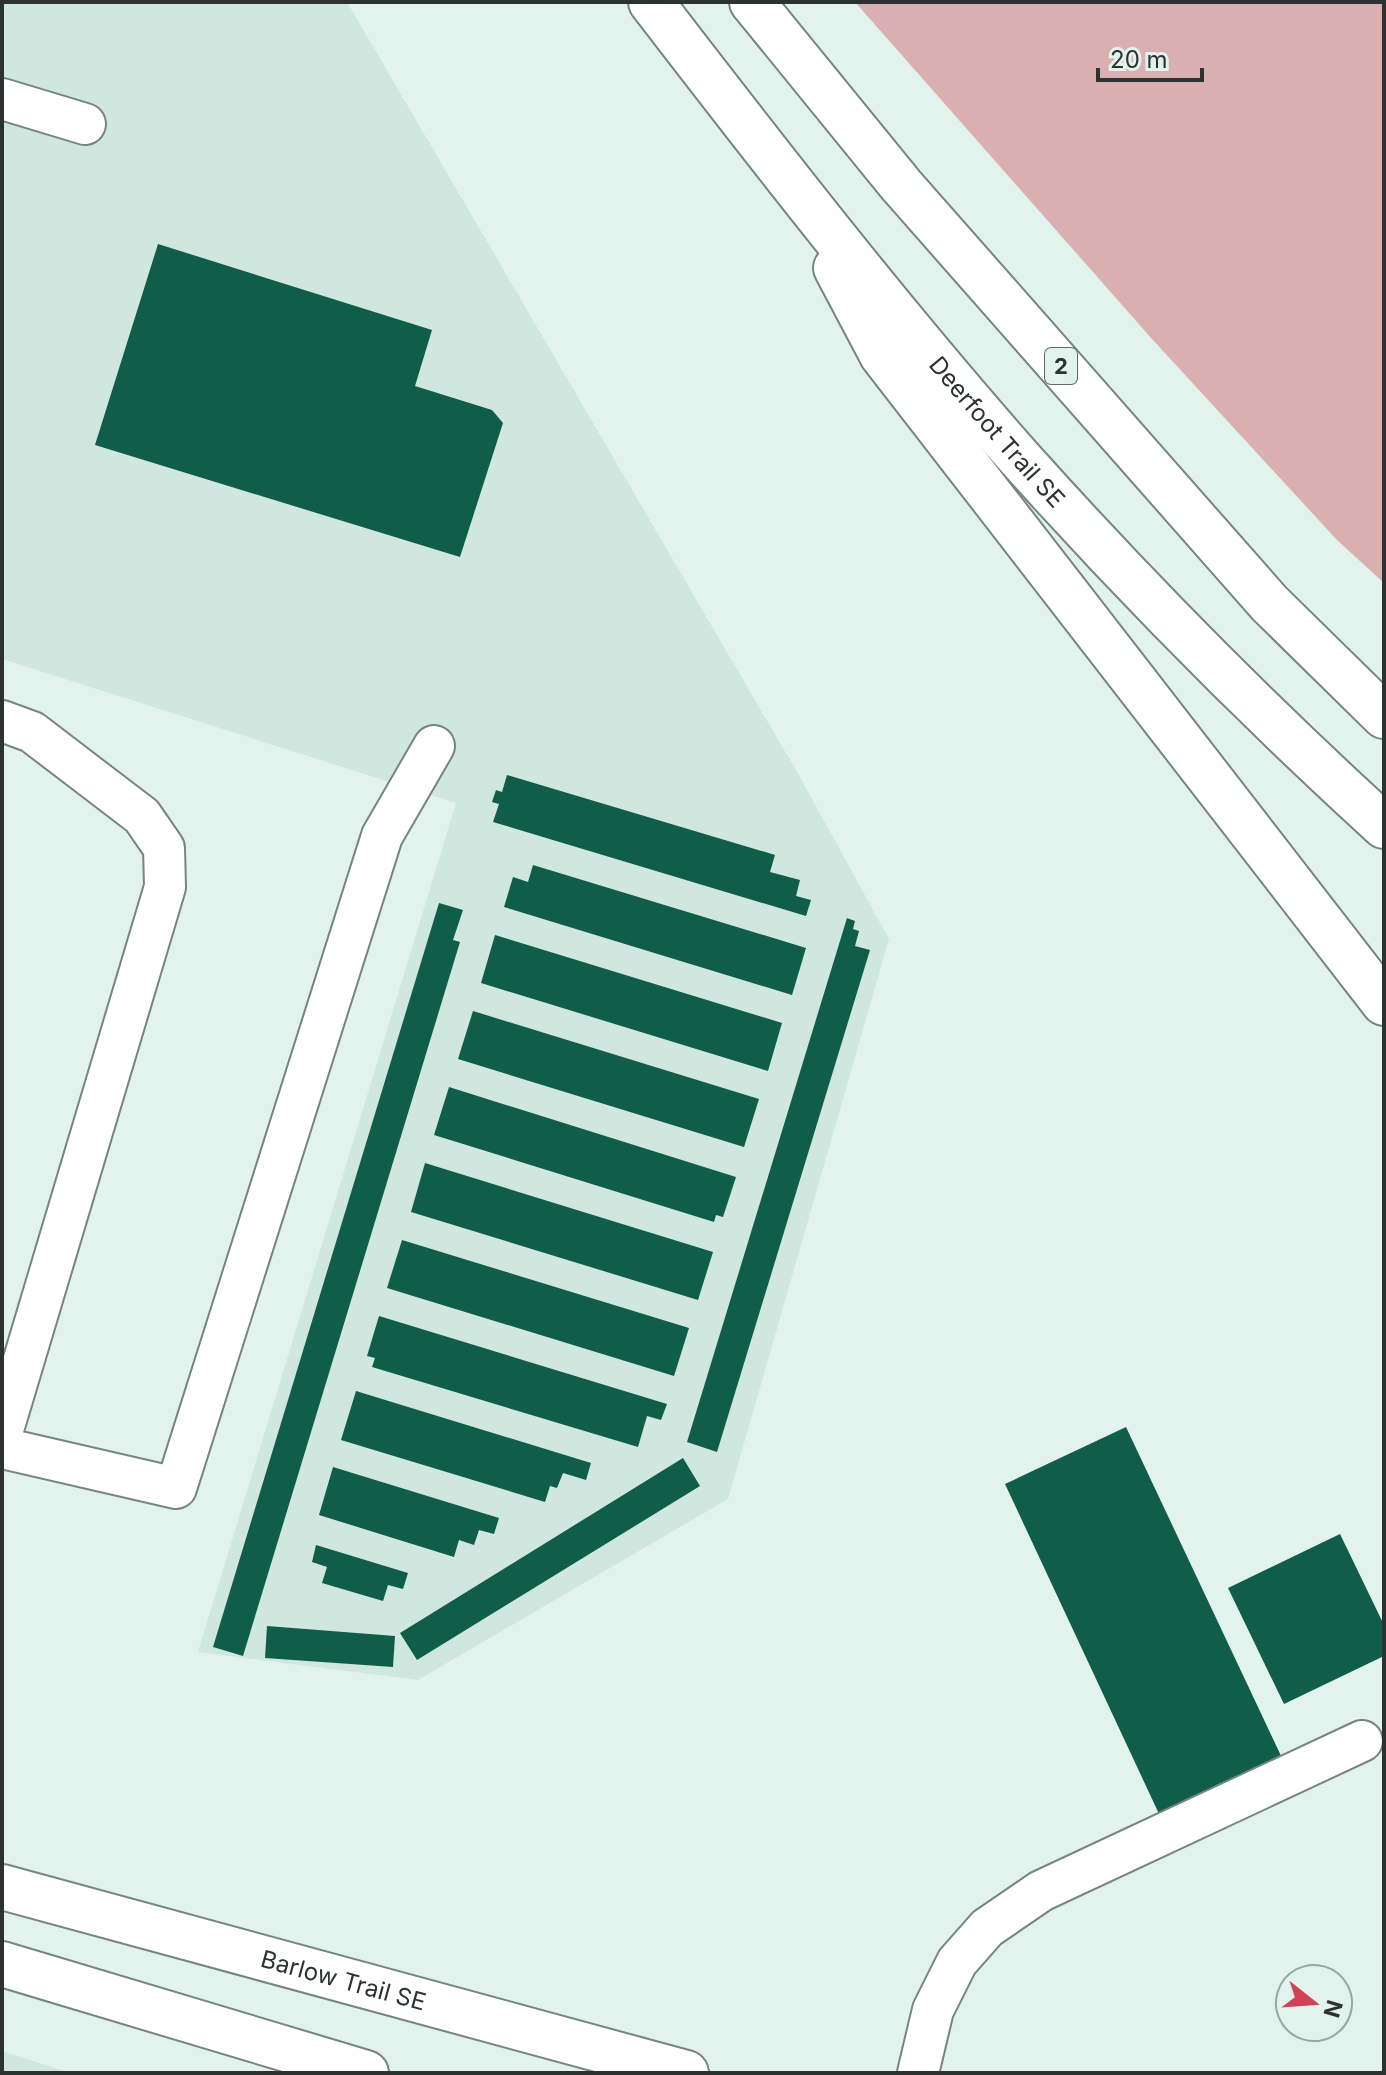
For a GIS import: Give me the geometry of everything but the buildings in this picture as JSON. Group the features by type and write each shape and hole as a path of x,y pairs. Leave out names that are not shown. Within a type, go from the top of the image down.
{"main road":[{"name":"Deerfoot Trail SE","path":"651,2 791,185 1025,463 1169,618 1384,826"},
{"name":"2","path":"752,2 901,185 1269,603 1384,716"},
{"path":"791,185 882,355 1384,1003"},
{"path":"1269,603 1384,690"},
{"name":"Barlow Trail SE","path":"2,1887 686,2073"},
{"path":"2,1964 366,2073"}],"street":[{"path":"2,99 85,124"},
{"path":"2,721 32,732 142,816 164,848 165,887 2,1433"},
{"path":"2,1448 176,1488 382,836 434,746"},
{"path":"918,2073 933,2010 957,1962 987,1928 1041,1891 1362,1741"}],"shaded area":[{"path":"2,2 347,2 800,777 889,939 728,1499 418,1680 198,1652 456,803 2,659"},
{"path":"855,2 1384,2 1384,583 1337,540 1152,339"},
{"path":"2,2051 70,2073 2,2073"}]}
